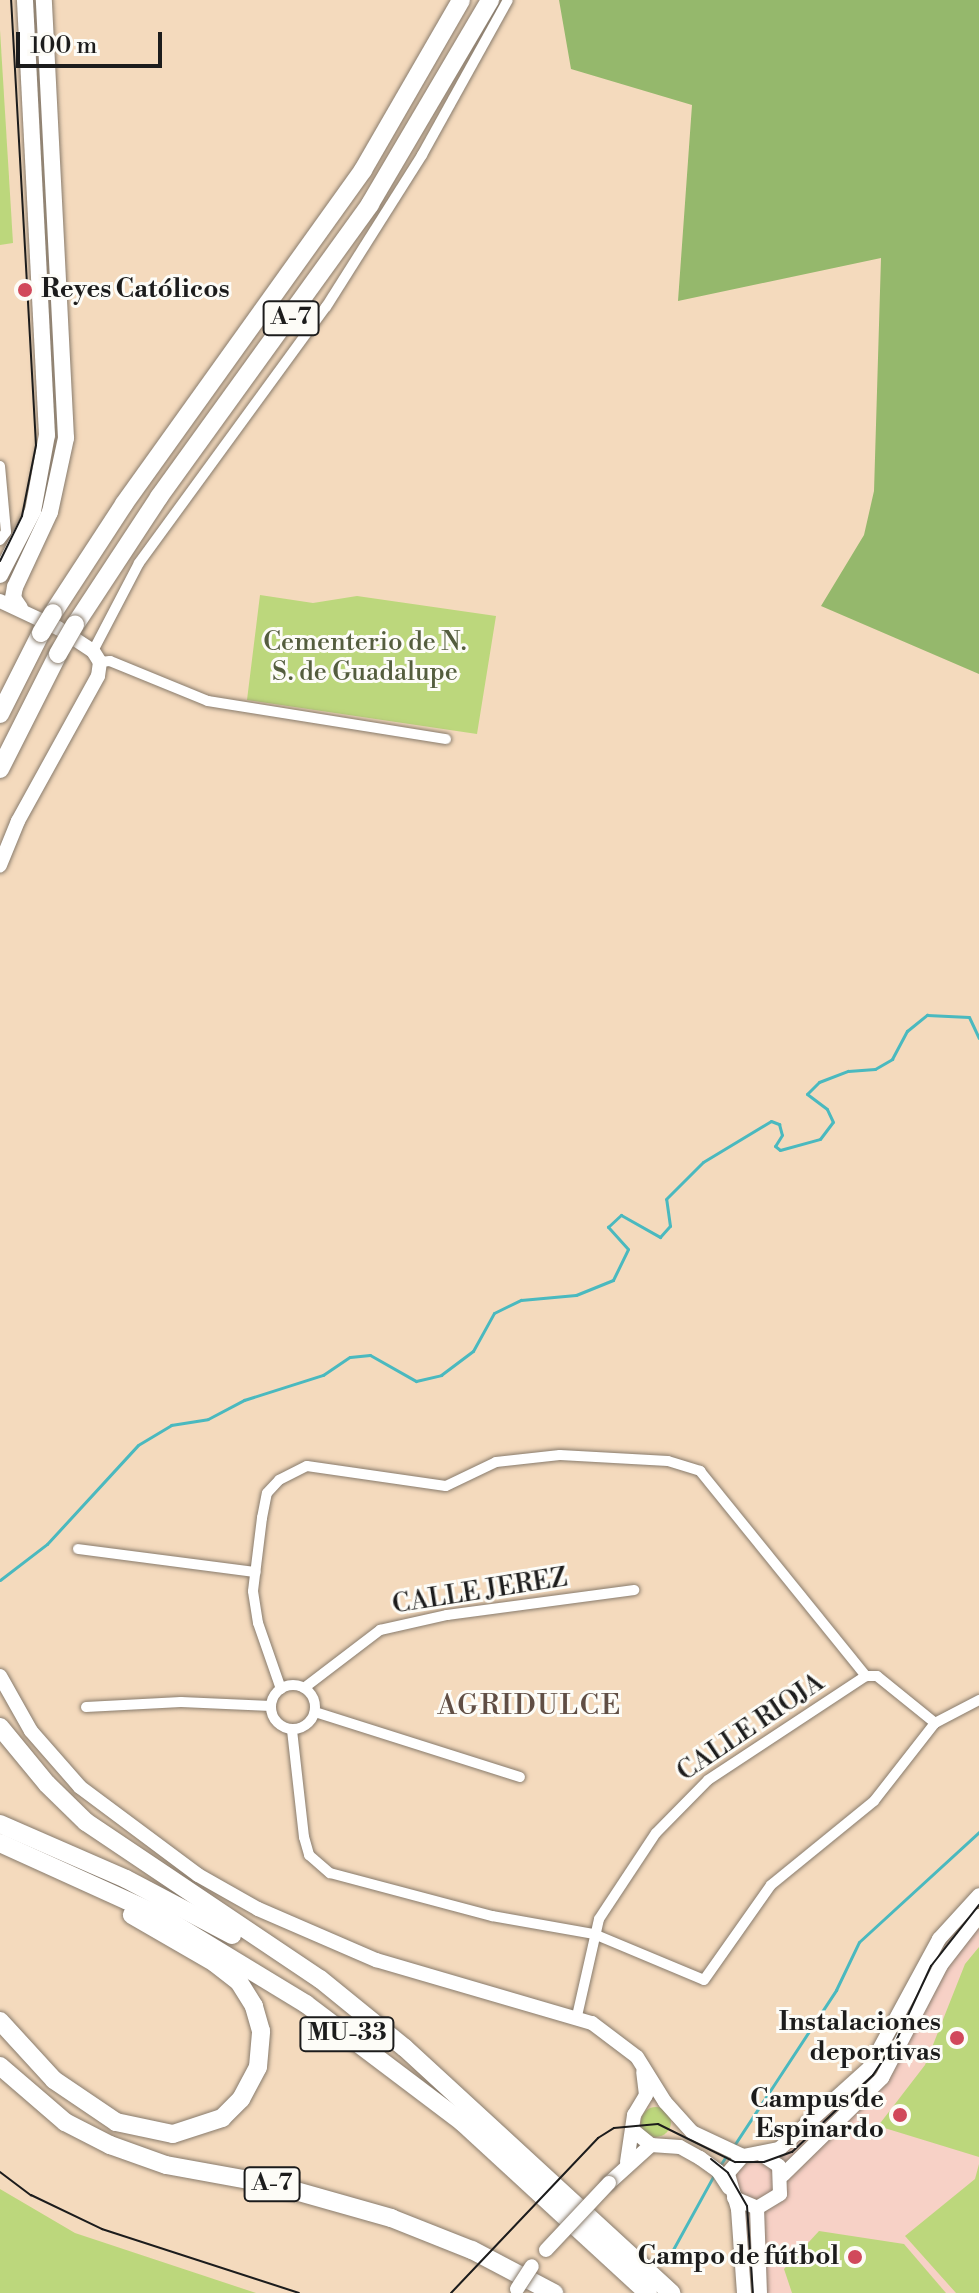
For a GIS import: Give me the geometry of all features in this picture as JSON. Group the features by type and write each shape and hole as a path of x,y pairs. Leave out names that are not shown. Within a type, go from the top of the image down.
{"highway":[{"name":"A-7","path":"0,714 53,613 124,504 363,170 461,0"},
{"name":"A-7","path":"0,769 75,625 159,497 361,217 490,0"},
{"path":"0,1727 86,1822 320,1979 469,2101 671,2293"},
{"name":"MU-33","path":"0,1824 126,1879 214,1924 377,2025"},
{"name":"MU-33","path":"0,1843 163,1917 306,2004 462,2122 648,2293"},
{"path":"0,1852 115,1906 229,1973 254,2006 261,2054 248,2089 222,2118 187,2132 147,2132 104,2116 70,2093 0,2021"},
{"name":"A-7","path":"0,2066 65,2122 110,2145 166,2165 271,2184 391,2218 472,2250 554,2293"}],"main road":[{"path":"0,575 33,511 47,435 25,0"},
{"path":"20,608 13,598 15,587 50,512 66,438 44,0"},
{"path":"0,595 33,549"},
{"path":"0,601 20,608 96,656 98,676 18,821 0,865"},
{"path":"0,1676 31,1731 80,1787 198,1875 258,1909 376,1960 577,2016 616,2037 637,2057 678,2119 710,2144 743,2156 779,2149 869,2068 927,1958 979,1895"},
{"path":"757,2208 780,2194 783,2175 882,2078 941,1965 979,1916"},
{"path":"627,2162 635,2132 634,2115 648,2082 637,2057"},
{"path":"640,2106 665,2102"},
{"path":"516,2291 532,2266 627,2162 676,2132 678,2119"},
{"path":"635,2132 654,2145 680,2147 718,2171 738,2209 744,2293"},
{"path":"760,2153 774,2160 783,2175"},
{"path":"743,2156 728,2173 731,2192 757,2208"},
{"path":"757,2208 760,2293"}],"street":[{"path":"446,739 208,701 96,656 139,563 326,307 422,155 508,0"},
{"path":"0,466 6,532 0,540"},
{"path":"271,1706 281,1689 258,1623 256,1572 267,1493 292,1471 307,1466 446,1486 496,1462 560,1455 668,1461 700,1471 714,1484 866,1676 877,1676 935,1723"},
{"path":"78,1549 256,1572"},
{"name":"CALLE JEREZ","path":"304,1688 380,1630 447,1615 634,1590"},
{"name":"CALLE RIOJA","path":"577,2016 594,1934 617,1891 682,1802 866,1676"},
{"path":"271,1706 279,1725 292,1730 307,1725 315,1712 311,1694 304,1688 281,1689"},
{"path":"292,1730 304,1837 309,1855 330,1873 492,1916 594,1934 704,1980 771,1885 874,1801 935,1723 979,1700"},
{"path":"86,1707 181,1702 271,1706"},
{"path":"315,1712 520,1777"}],"shaded area":[{"name":"Campus de Espinardo","path":"979,1895 979,2293 744,2293 729,2188 735,2162 779,2149 847,2091 921,1968"}],"green space":[{"path":"559,0 979,0 979,674 821,606 864,535 874,491 881,258 678,301 692,105 571,69"},
{"path":"0,30 13,243 0,245"},
{"name":"Cementerio de N. S. de Guadalupe","path":"260,595 313,603 357,596 496,616 477,734 247,700"},
{"name":"Instalaciones deportivas","path":"979,1947 979,2157 878,2126 925,2065 965,1964"},
{"path":"656,2107 666,2112 671,2122 666,2132 656,2137 646,2132 641,2122 646,2112"},
{"path":"979,2164 979,2293 956,2293 905,2236 975,2179"},
{"path":"0,2189 75,2233 256,2293 0,2293"},
{"name":"Campo de fútbol","path":"819,2231 904,2244 946,2293 792,2293 784,2269"}],"waterway":[{"path":"0,1580 47,1544 138,1445 171,1425 208,1419 244,1400 323,1375 350,1357 370,1355 416,1381 441,1375 473,1351 494,1313 521,1300 576,1295 613,1280 628,1249 608,1227 621,1215 660,1237 670,1226 666,1199 703,1162 771,1121 779,1124 782,1135 775,1146 780,1150 820,1139 833,1122 827,1109 807,1094 819,1082 848,1071 875,1069 892,1059 907,1031 927,1015 969,1017 979,1038"},
{"path":"733,2147 836,1990 859,1942 979,1832"},
{"path":"719,2167 728,2153"},
{"path":"670,2255 715,2173"}],"tram line":[{"path":"0,561 22,516 36,445 11,0"},
{"path":"451,2293 598,2138 614,2128 658,2124 735,2162 764,2162 792,2152 873,2075 896,2041 931,1966 979,1905"},
{"path":"711,2159 728,2173 747,2206 753,2293"},
{"path":"0,2172 31,2195 102,2229 299,2293"}],"place":[{"name":"Reyes Católicos","path":"25,290"},
{"name":"Instalaciones deportivas","path":"957,2038"},
{"name":"Campus de Espinardo","path":"900,2115"},
{"name":"Campo de fútbol","path":"855,2257"}],"district":[{"name":"AGRIDULCE","path":"530,1706"}]}
